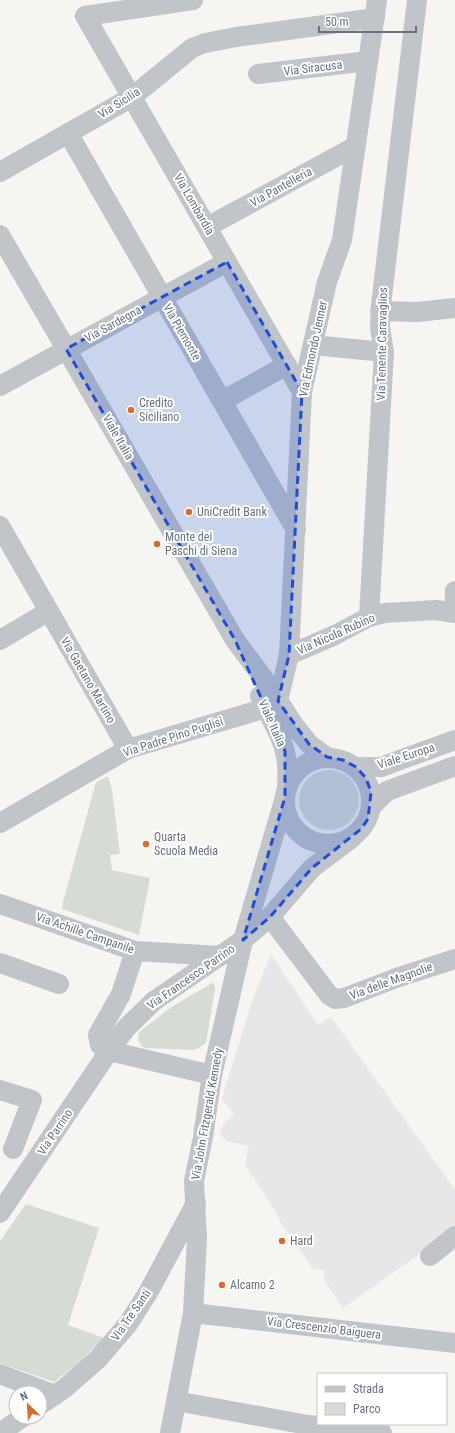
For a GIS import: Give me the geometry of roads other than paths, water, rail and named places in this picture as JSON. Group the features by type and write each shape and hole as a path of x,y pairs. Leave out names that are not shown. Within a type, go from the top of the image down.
{"street":[{"name":"Via Lombardia","path":"193,0 85,16 302,392"},
{"name":"Via Tenente Caravaglios","path":"369,617 384,352 380,328 380,311 417,0"},
{"name":"Via Sicilia","path":"0,172 132,97 192,48 236,37 376,9"},
{"name":"Via Edmondo Jenner","path":"272,704 289,655 302,392 327,282 342,240 376,9"},
{"name":"Via Siracusa","path":"258,74 368,61"},
{"name":"Via Piemonte","path":"68,134 296,530"},
{"name":"Via Pantelleria","path":"207,227 356,146"},
{"name":"Viale Italia","path":"0,235 272,704 294,726 308,744 327,757"},
{"name":"Via Sardegna","path":"0,386 227,262"},
{"path":"380,311 417,312 455,308"},
{"path":"313,345 384,352"},
{"path":"222,402 287,365"},
{"name":"Via Gaetano Martino","path":"0,526 128,749"},
{"path":"454,613 455,591"},
{"name":"Via Nicola Rubino","path":"289,655 335,635 369,617 385,613 436,610 454,613"},
{"path":"0,640 49,612"},
{"name":"Viale Italia","path":"272,704 278,732 285,751 287,766 286,792"},
{"name":"Via Padre Pino Puglisi","path":"0,823 128,749 272,704"},
{"name":"Viale Europa","path":"356,767 380,767 455,740"},
{"path":"244,940 270,917 312,868 352,838 361,829 368,818 372,806 371,792 366,778 356,767 343,760 327,757 314,760 302,766 293,776 286,792 286,810 291,823 300,834 312,841 325,844 339,843 352,838"},
{"name":"Viale Europa","path":"372,806 387,791 454,769"},
{"name":"Via John Fitzgerald Kennedy","path":"170,1433 193,1313 197,1239 194,1181 204,1137 212,1075 244,940 286,792"},
{"name":"Via Achille Campanile","path":"0,904 135,951 220,956"},
{"name":"Via delle Magnolie","path":"270,917 329,995 335,999 344,998 399,977 455,959"},
{"name":"Via Francesco Parrino","path":"109,1051 127,1027 154,1001 244,940"},
{"path":"135,951 121,994 98,1035 100,1045 109,1051 212,1075"},
{"path":"0,963 59,984"},
{"name":"Via Parrino","path":"3,1202 38,1157 109,1051"},
{"path":"0,1090 32,1100 6,1147 38,1157"},
{"name":"Via Tre Santi","path":"48,1399 65,1388 98,1359 128,1324 149,1291 196,1203"},
{"path":"430,1256 455,1236"},
{"name":"Via Crescenzio Baiguera","path":"193,1313 455,1343"},
{"path":"0,1374 20,1385"},
{"path":"176,1401 308,1425 382,1433"},
{"path":"0,1433 12,1425"}],"place":[{"name":"Credito Siciliano","path":"131,410"},
{"name":"UniCredit Bank","path":"189,512"},
{"name":"Monte dei Paschi di Siena","path":"157,544"},
{"name":"Quarta Scuola Media","path":"146,844"},
{"name":"Hard","path":"282,1241"},
{"name":"Alcamo 2","path":"222,1285"}]}
